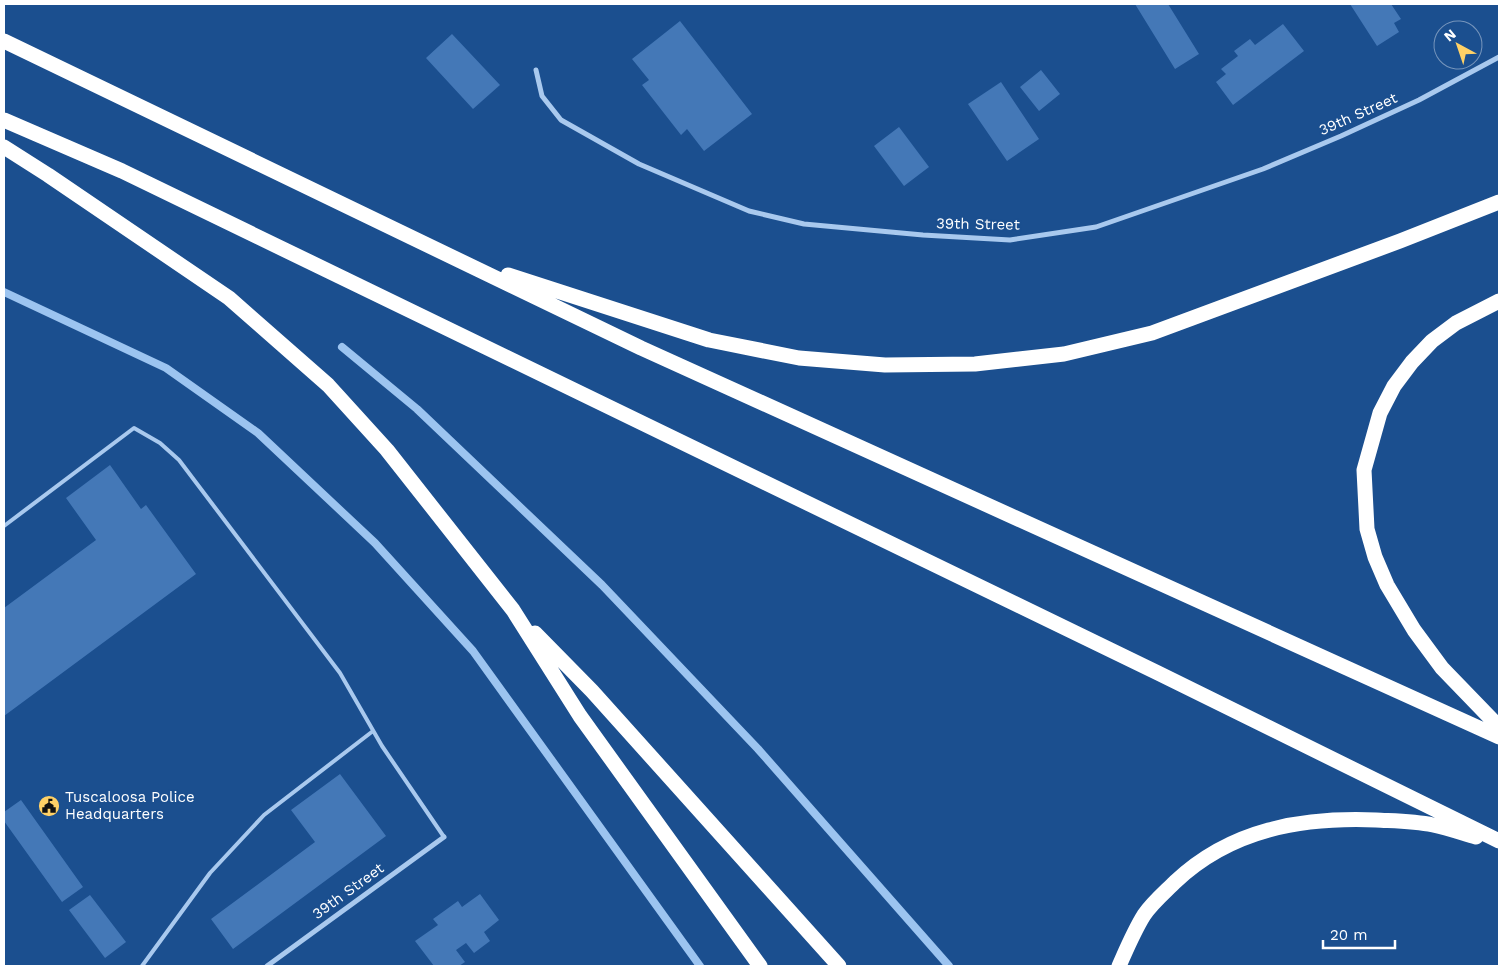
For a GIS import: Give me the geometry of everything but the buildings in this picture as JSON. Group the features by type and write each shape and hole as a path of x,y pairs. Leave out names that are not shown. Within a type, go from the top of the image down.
{"highway":[{"path":"4,41 641,348 1499,737"},
{"path":"4,120 131,176 1158,672 1499,842"},
{"path":"4,147 229,298 328,386 387,450 513,610 580,716 760,966"},
{"path":"457,259 709,340 818,360 885,365 975,364 1064,354 1152,333 1400,241 1499,202"},
{"path":"1499,301 1456,323 1432,341 1412,362 1394,386 1380,413 1364,470 1367,529 1375,557 1387,585 1414,630 1442,668 1499,728"},
{"path":"513,610 592,691 839,966"},
{"path":"1120,966 1130,939 1146,913 1185,873 1209,856 1238,841 1266,830 1296,823 1324,820 1390,820 1432,824 1499,842"}],"street":[{"name":"39th Street","path":"536,70 542,96 561,120 639,164 749,211 804,224 923,236 1010,240 1096,227 1263,168 1342,136 1419,100 1499,57"},
{"name":"39th Street","path":"267,966 444,837"}],"lane":[{"path":"4,526 134,428 160,443 179,460 340,673 373,731 444,837"},
{"path":"142,966 210,873 264,815 373,731"}],"waterway":[{"path":"4,292 166,368 258,433 375,543 473,651 700,966"},
{"path":"342,347 417,409 602,585 758,749 949,966"}],"place":[{"name":"Tuscaloosa Police Headquarters","path":"49,806"}]}
